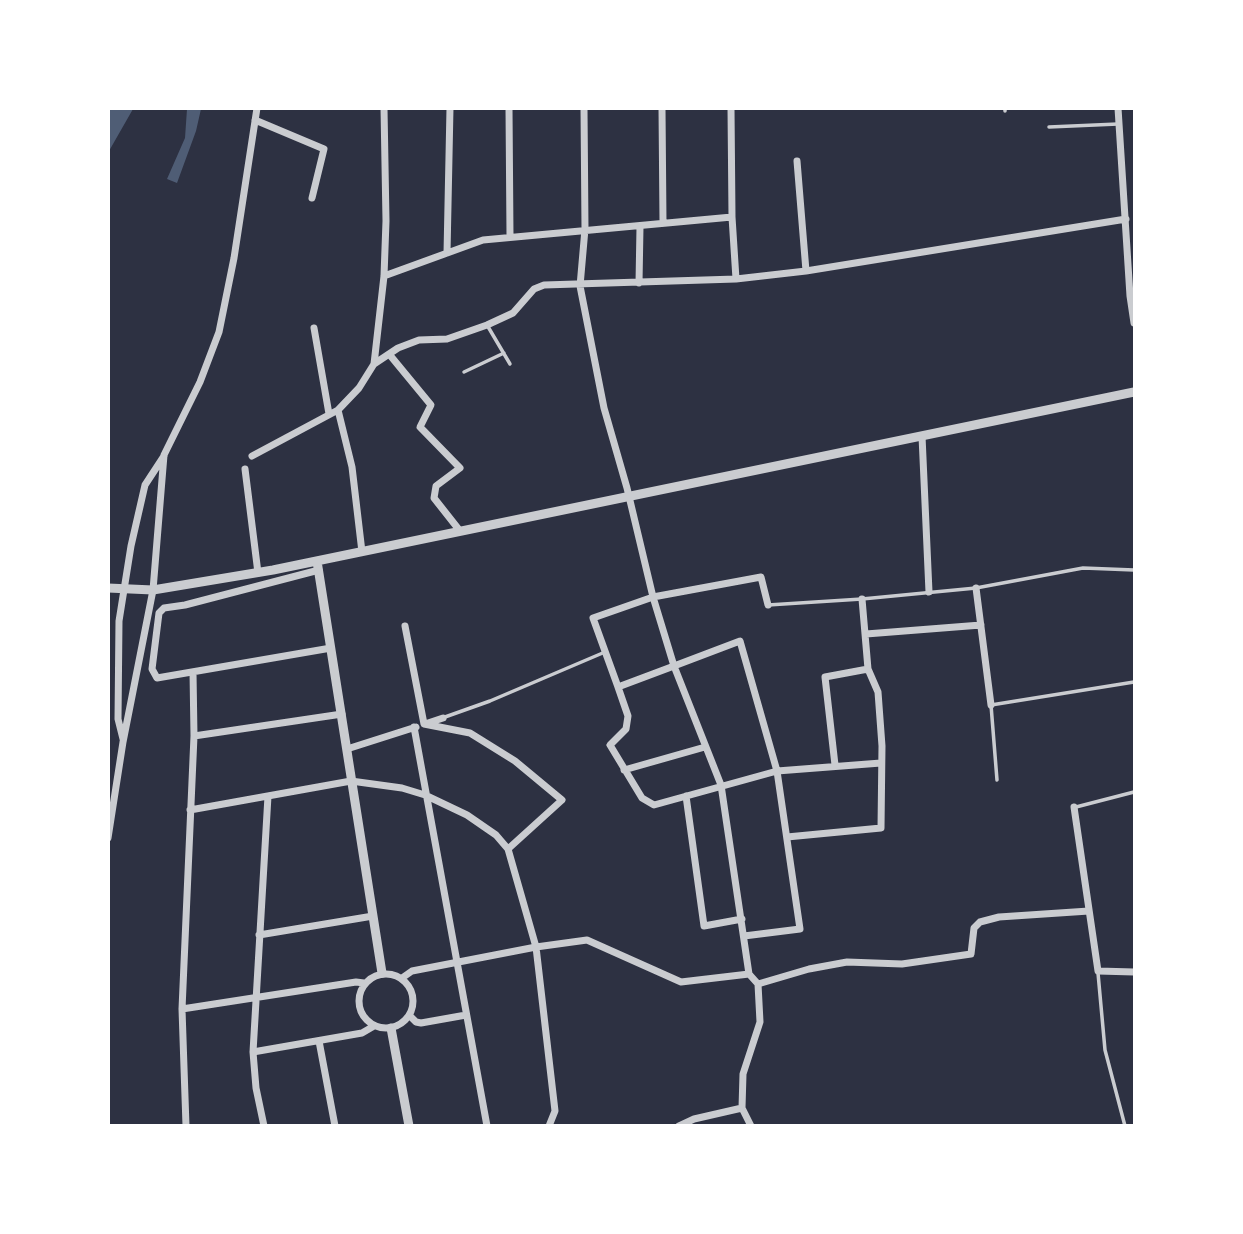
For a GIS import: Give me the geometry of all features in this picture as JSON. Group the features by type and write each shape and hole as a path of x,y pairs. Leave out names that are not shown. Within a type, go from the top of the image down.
{"street":[{"path":"123,742 118,719 119,621 131,546 145,485 164,455 200,382 219,332 234,258 257,108"},
{"path":"374,364 384,276 384,108"},
{"path":"447,253 450,108"},
{"path":"509,108 510,236"},
{"path":"584,108 585,229 580,286 604,408 653,597 674,666 721,785 749,974 758,984 760,1022 743,1074 742,1108 751,1125"},
{"path":"662,108 663,222"},
{"path":"731,108 732,217 736,279"},
{"path":"1118,108 1130,296 1135,323"},
{"path":"255,120 324,149 312,198"},
{"path":"797,161 806,271"},
{"path":"384,276 484,240 732,217"},
{"path":"252,456 338,410 359,388 374,364 389,354 419,340 447,339 487,325 513,313 534,289 544,285 580,286 736,279 806,271 1126,219"},
{"path":"639,283 640,227"},
{"path":"314,328 329,414"},
{"path":"389,354 431,405 420,427 460,468 436,486 434,498 460,531"},
{"path":"331,648 157,678 152,669 159,613 164,608 185,605 362,552 1135,392"},
{"path":"338,410 352,467 362,552"},
{"path":"922,436 929,592"},
{"path":"108,838 148,590 164,455"},
{"path":"245,469 258,573"},
{"path":"108,588 148,590 318,566"},
{"path":"318,566 382,974"},
{"path":"768,605 761,576 653,597 593,618 628,716 626,729 611,745 642,798 654,805 777,771 881,763"},
{"path":"976,588 991,705"},
{"path":"788,837 881,828 882,746 878,692 868,669 862,599"},
{"path":"866,634 981,625"},
{"path":"405,626 424,724"},
{"path":"618,687 740,641 777,771 800,929 744,936"},
{"path":"835,765 825,677 868,669"},
{"path":"186,1125 182,1009 194,736 193,672"},
{"path":"194,736 342,714"},
{"path":"347,749 443,718"},
{"path":"424,724 470,733 515,761 562,800 508,849"},
{"path":"414,727 487,1125"},
{"path":"624,770 705,747"},
{"path":"190,810 351,781 402,788 425,795 467,815 496,835 508,849 536,947 555,1111 549,1125"},
{"path":"264,1125 256,1088 253,1052 268,796"},
{"path":"686,796 704,926 742,919"},
{"path":"1074,807 1098,971 1135,972"},
{"path":"758,984 809,969 847,962 902,964 971,954 974,928 981,922 999,917 1089,911"},
{"path":"259,935 373,916"},
{"path":"402,978 412,971 587,940 681,982 749,974"},
{"path":"182,1009 356,982 365,983 389,973 402,978 411,992 413,1008 410,1016 405,1022 391,1028 373,1026 362,1033 253,1052"},
{"path":"365,983 359,995 362,1014 373,1026"},
{"path":"410,1016 421,1023 466,1015"},
{"path":"391,1028 410,1125"},
{"path":"319,1041 335,1125"},
{"path":"679,1125 742,1108"}],"lane":[{"path":"1049,127 1120,124"},
{"path":"487,325 510,364"},
{"path":"464,372 504,353"},
{"path":"768,605 976,588 1083,568 1135,570"},
{"path":"443,718 605,652"},
{"path":"997,780 991,705 1135,682"},
{"path":"1074,807 1135,792"},
{"path":"1098,971 1105,1050 1125,1125"}],"water":[{"path":"108,109 133,109 109,151"},
{"path":"187,109 201,109 177,183 167,179 185,138"}]}
